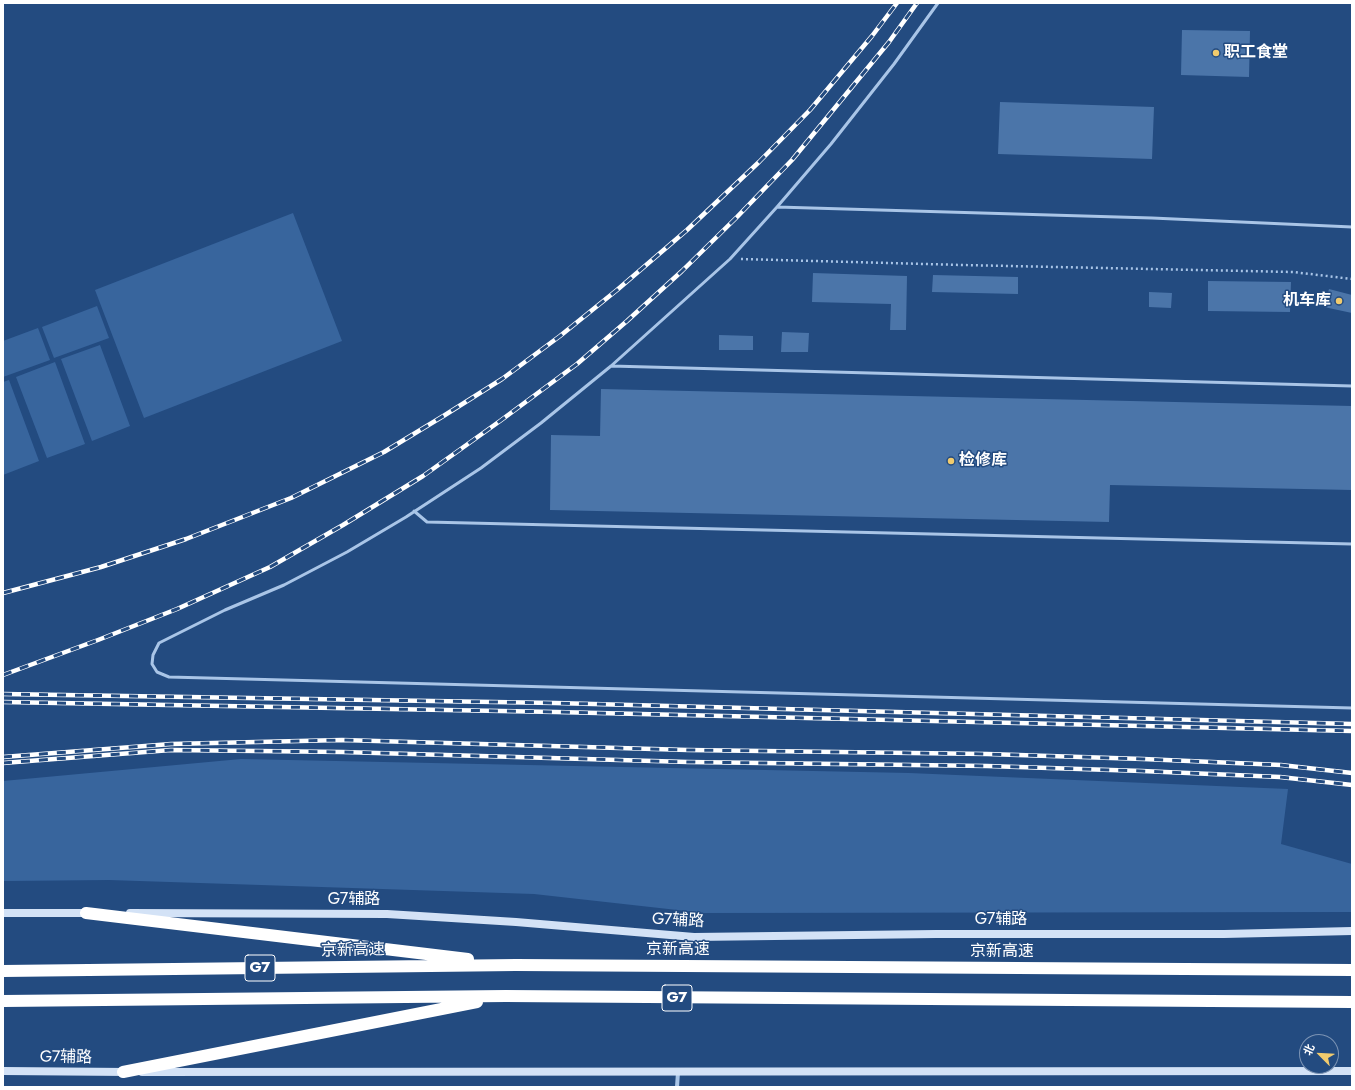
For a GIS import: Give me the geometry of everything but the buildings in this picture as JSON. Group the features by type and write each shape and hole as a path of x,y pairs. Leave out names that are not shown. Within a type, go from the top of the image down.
{"highway":[{"path":"86,913 516,965"},
{"name":"京新高速","path":"3,971 516,965 1352,970"},
{"path":"123,1072 506,996"},
{"name":"G7","path":"3,1001 506,996 1352,1002"}],"street":[{"name":"G7辅路","path":"3,913 387,914 516,922 694,937 936,934 1224,934 1352,931"},
{"name":"G7辅路","path":"3,1071 1352,1071"},
{"path":"677,1087 678,1072"}],"lane":[{"path":"938,3 894,64 831,144 777,207 730,259 611,366 541,423 487,463 414,512 348,552 284,585 225,610 159,643 153,655 152,664 158,672 169,677 1352,708"},
{"path":"777,207 1152,218 1352,227"},
{"path":"611,366 1352,386"},
{"path":"414,512 428,522 1352,544"}],"path":[{"path":"730,259 1293,272 1352,279"}],"shaded area":[{"path":"293,213 342,341 144,418 95,290"},
{"path":"97,306 109,338 54,358 42,327"},
{"path":"38,328 50,360 3,377 3,341"},
{"path":"100,345 130,426 92,441 61,359"},
{"path":"55,362 85,444 47,458 16,377"},
{"path":"9,380 39,461 3,475 3,382"},
{"path":"241,759 909,773 1288,789 1281,844 1352,864 1352,912 704,913 534,894 109,880 3,881 3,781"}],"railway":[{"path":"3,593 101,567 186,539 291,498 384,452 502,379 560,336 617,290 687,230 759,162 810,110 872,36 897,3"},
{"path":"3,675 177,609 270,567 343,525 423,476 500,421 577,364 627,321 682,271 737,217 792,160 889,42 917,3"},
{"path":"3,694 555,703 1352,724"},
{"path":"3,702 556,712 1352,731"},
{"path":"3,757 171,744 342,740 688,750 987,754 1143,759 1281,765 1352,773"},
{"path":"3,763 171,750 342,752 688,762 987,766 1142,771 1280,777 1352,785"}],"place":[{"name":"职工食堂","path":"1216,53"},
{"name":"机车库","path":"1339,301"},
{"name":"检修库","path":"951,461"}]}
